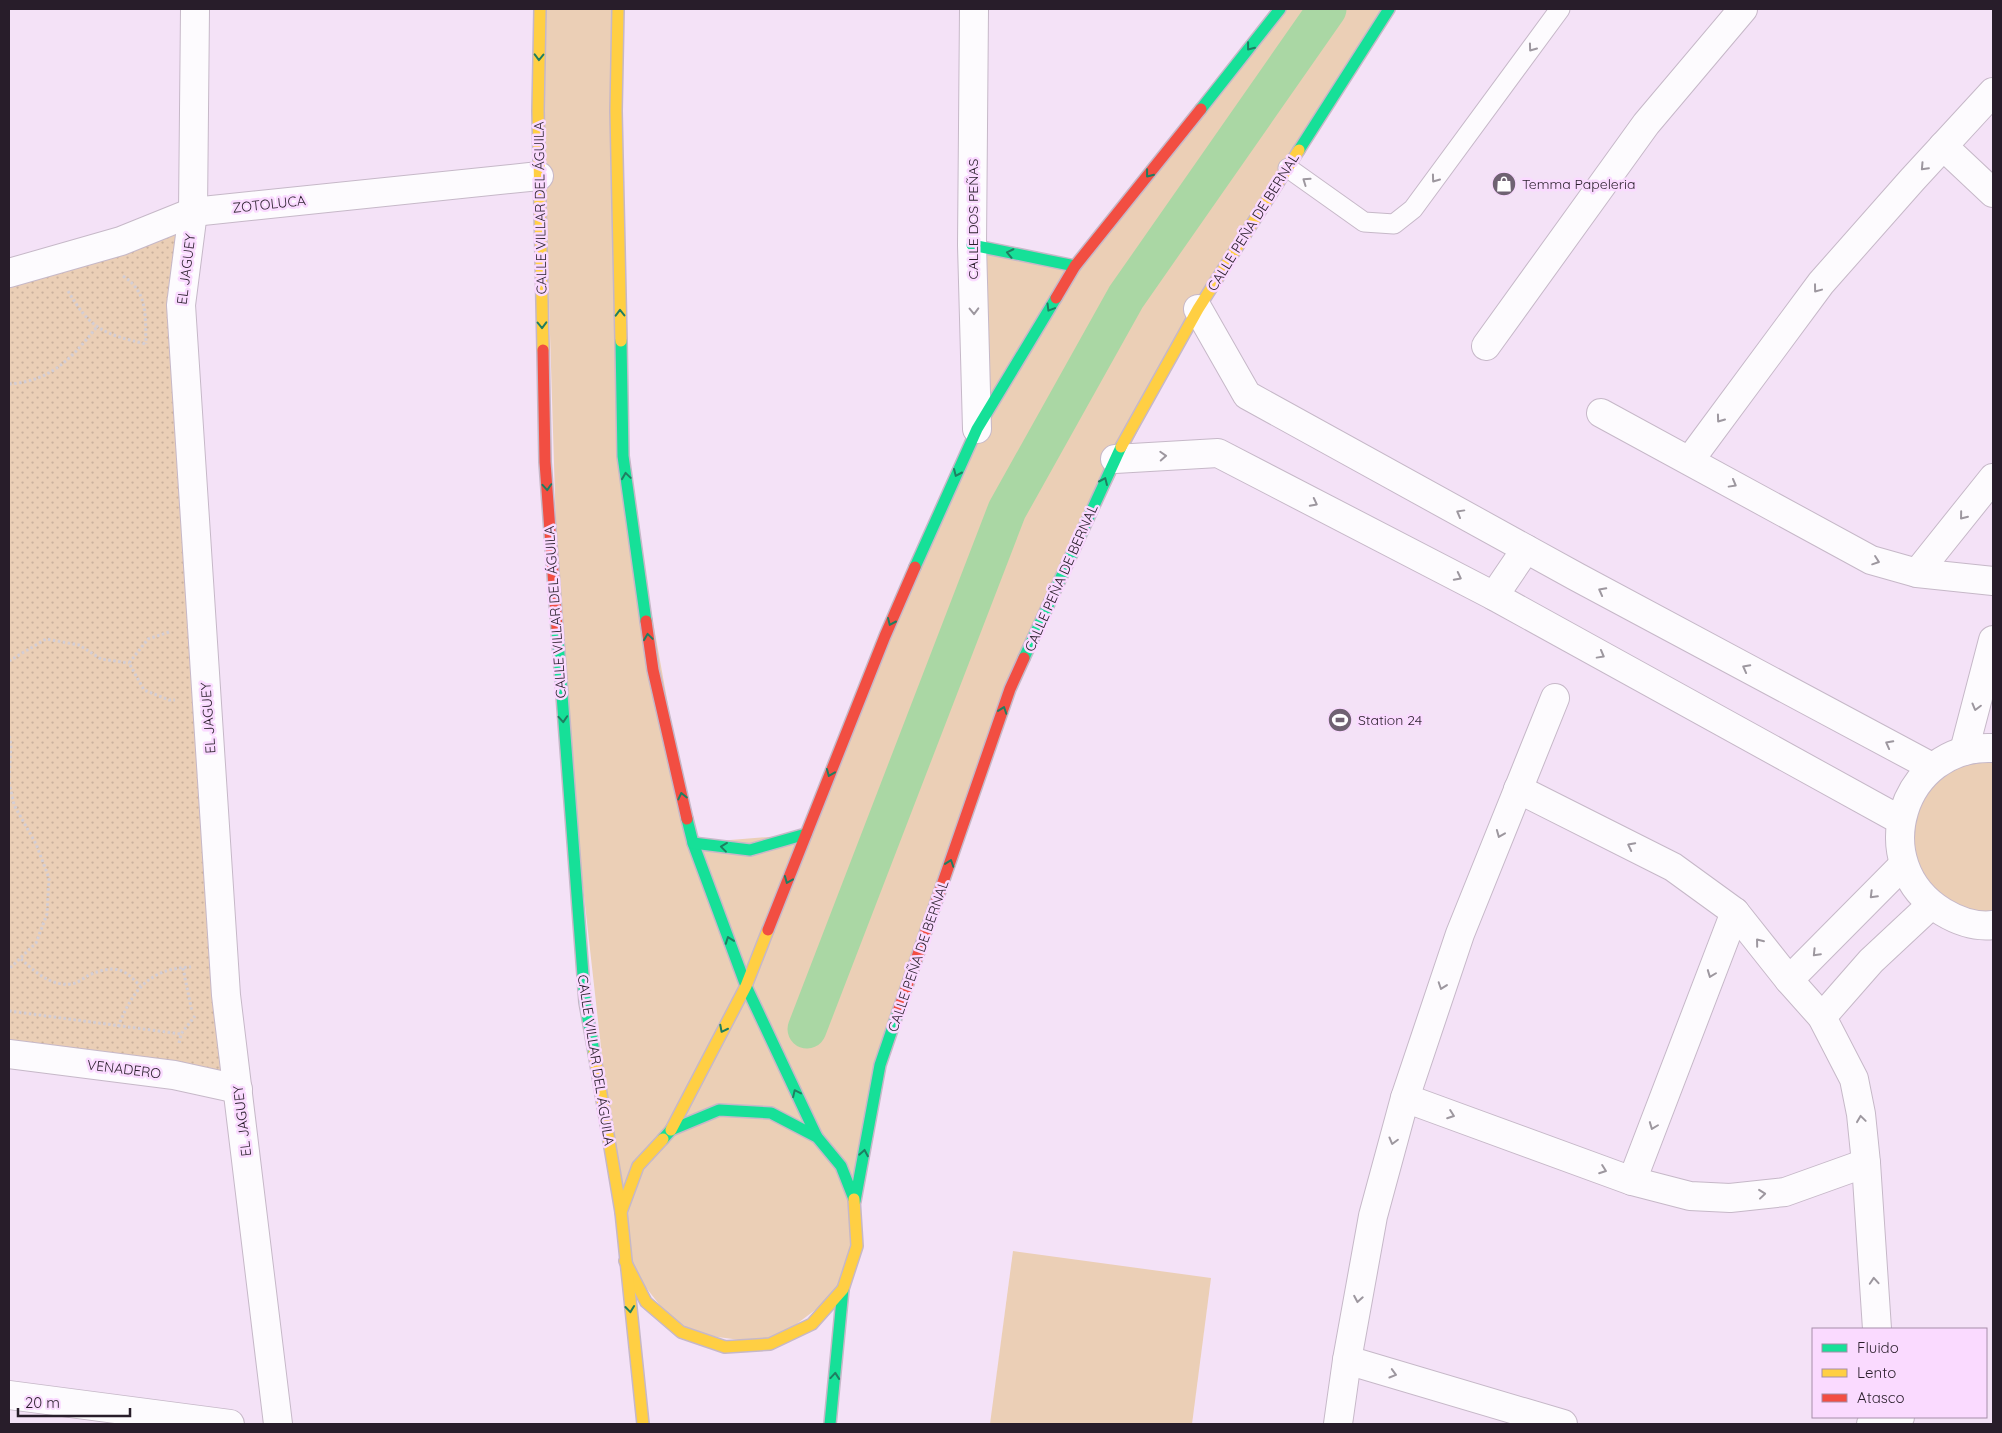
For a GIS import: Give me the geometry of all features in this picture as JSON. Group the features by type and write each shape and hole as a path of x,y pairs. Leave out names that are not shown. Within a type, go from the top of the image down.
{"street":[{"name":"EL JAGUEY","path":"195,9 193,212 181,305 226,995 278,1424"},
{"name":"CALLE VILLAR DEL ÁGUILA","path":"540,9 538,111 545,462 584,1002 621,1212 625,1260"},
{"path":"618,9 616,111 623,456 652,670 693,843 746,986 817,1137 841,1166 855,1201 857,1246 843,1289 830,1424"},
{"name":"CALLE DOS PEÑAS","path":"974,9 972,245 976,429"},
{"path":"621,1212 638,1166 671,1130 746,986 885,636 976,429 1075,266 1280,9"},
{"name":"CALLE PEÑA DE BERNAL","path":"855,1201 880,1065 1010,689 1115,458 1198,310 1389,9"},
{"path":"1486,346 1646,124 1743,9"},
{"path":"1690,460 1821,284 1993,92"},
{"path":"1943,146 1993,193"},
{"name":"ZOTOLUCA","path":"9,273 121,241 193,212 539,176"},
{"path":"972,245 1075,266"},
{"path":"1198,310 1246,395 1526,550 1932,767"},
{"path":"1601,413 1871,560 1917,573 1993,582"},
{"path":"1115,458 1218,453 1494,596 1900,820"},
{"path":"1917,573 1993,478"},
{"path":"1494,596 1526,550"},
{"path":"1964,751 1993,640"},
{"path":"1338,1424 1347,1360 1373,1216 1405,1098 1460,934 1555,698"},
{"path":"1993,748 1964,751 1932,767 1912,791 1900,820 1899,842 1903,865 1910,880 1931,905 1955,920 1984,926 1993,925"},
{"path":"1518,789 1673,867 1735,912 1789,980 1822,1017 1854,1079 1861,1114 1877,1328"},
{"path":"693,843 750,850 806,834"},
{"path":"1789,980 1903,865"},
{"path":"1822,1017 1871,961 1931,905"},
{"path":"1632,1181 1735,912"},
{"name":"VENADERO","path":"9,1054 174,1075 238,1089"},
{"path":"1405,1098 1632,1181 1690,1196 1730,1198 1785,1192 1866,1163"},
{"path":"671,1130 720,1110 771,1113 817,1137"},
{"path":"625,1260 646,1302 681,1332 725,1347 770,1344 812,1324 843,1289"},
{"path":"625,1260 643,1424"},
{"path":"1347,1360 1563,1424"},
{"path":"9,1395 230,1424"}],"lane":[{"path":"1288,168 1364,222 1394,224 1413,209 1560,9"}],"path":[{"path":"116,277 124,276 138,287 145,309 146,344"},
{"path":"66,287 78,308 96,328 118,338 146,344 184,340"},
{"path":"9,384 26,383 54,372 76,353 96,328"},
{"path":"129,663 148,639 172,631 202,627"},
{"path":"9,661 46,639 79,645 101,659 129,663"},
{"path":"129,663 144,690 169,700 206,699"},
{"path":"9,736 11,745 9,778"},
{"path":"9,782 14,805 36,844 48,878 47,914 36,943 9,969"},
{"path":"21,959 37,973 54,982 72,984 90,975 110,969 128,972 140,986"},
{"path":"118,1027 127,1005 140,986 161,974 183,968 224,965"},
{"path":"183,968 193,1018"},
{"path":"174,1075 181,1034 193,1018 206,1006 226,995"},
{"path":"9,1011 181,1034"}],"shaded area":[{"path":"540,9 618,9 623,456 693,843 806,834 977,429 972,245 1075,266 1280,9 1389,9 1198,309 1010,689 880,1065 843,1289 770,1344 681,1332 625,1261 561,691"},
{"path":"193,212 181,305 238,1089 9,1054 9,273"},
{"path":"1993,748 1993,925 1910,880 1912,791"},
{"path":"1013,1251 1211,1278 1192,1424 990,1424"}],"waterway":[{"path":"807,1029 1007,510 1126,297 1327,9"}],"traffic: fast":[{"path":"1201,109 1280,9"},
{"path":"1299,150 1389,9"},
{"path":"972,245 1075,266"},
{"path":"915,567 977,429 1056,298"},
{"path":"621,341 623,456 646,621"},
{"path":"1024,658 1121,447"},
{"path":"557,628 585,1002 594,1052"},
{"path":"687,819 693,843 746,986 817,1137"},
{"path":"693,843 750,850 806,834"},
{"path":"855,1201 880,1065 898,1012"},
{"path":"663,1139 671,1130 719,1110 771,1113 817,1137 841,1166 854,1199"},
{"path":"830,1424 843,1289"}],"traffic: slow":[{"path":"540,9 538,111 543,350"},
{"path":"618,9 616,111 621,341"},
{"path":"1121,447 1198,309 1299,150"},
{"path":"671,1130 746,986 768,930"},
{"path":"594,1052 621,1212"},
{"path":"643,1424 621,1212 638,1166 663,1139"},
{"path":"625,1261 646,1302 681,1332 725,1347 770,1344 812,1324 843,1289 857,1246 854,1199"}],"traffic: jam":[{"path":"1056,298 1075,266 1201,109"},
{"path":"543,350 545,462 557,628"},
{"path":"768,930 885,636 915,567"},
{"path":"646,621 653,670 687,819"},
{"path":"898,1012 1010,689 1024,658"}],"place":[{"name":"Temma Papeleria","path":"1504,184"},
{"name":"Station 24","path":"1340,720"}]}
